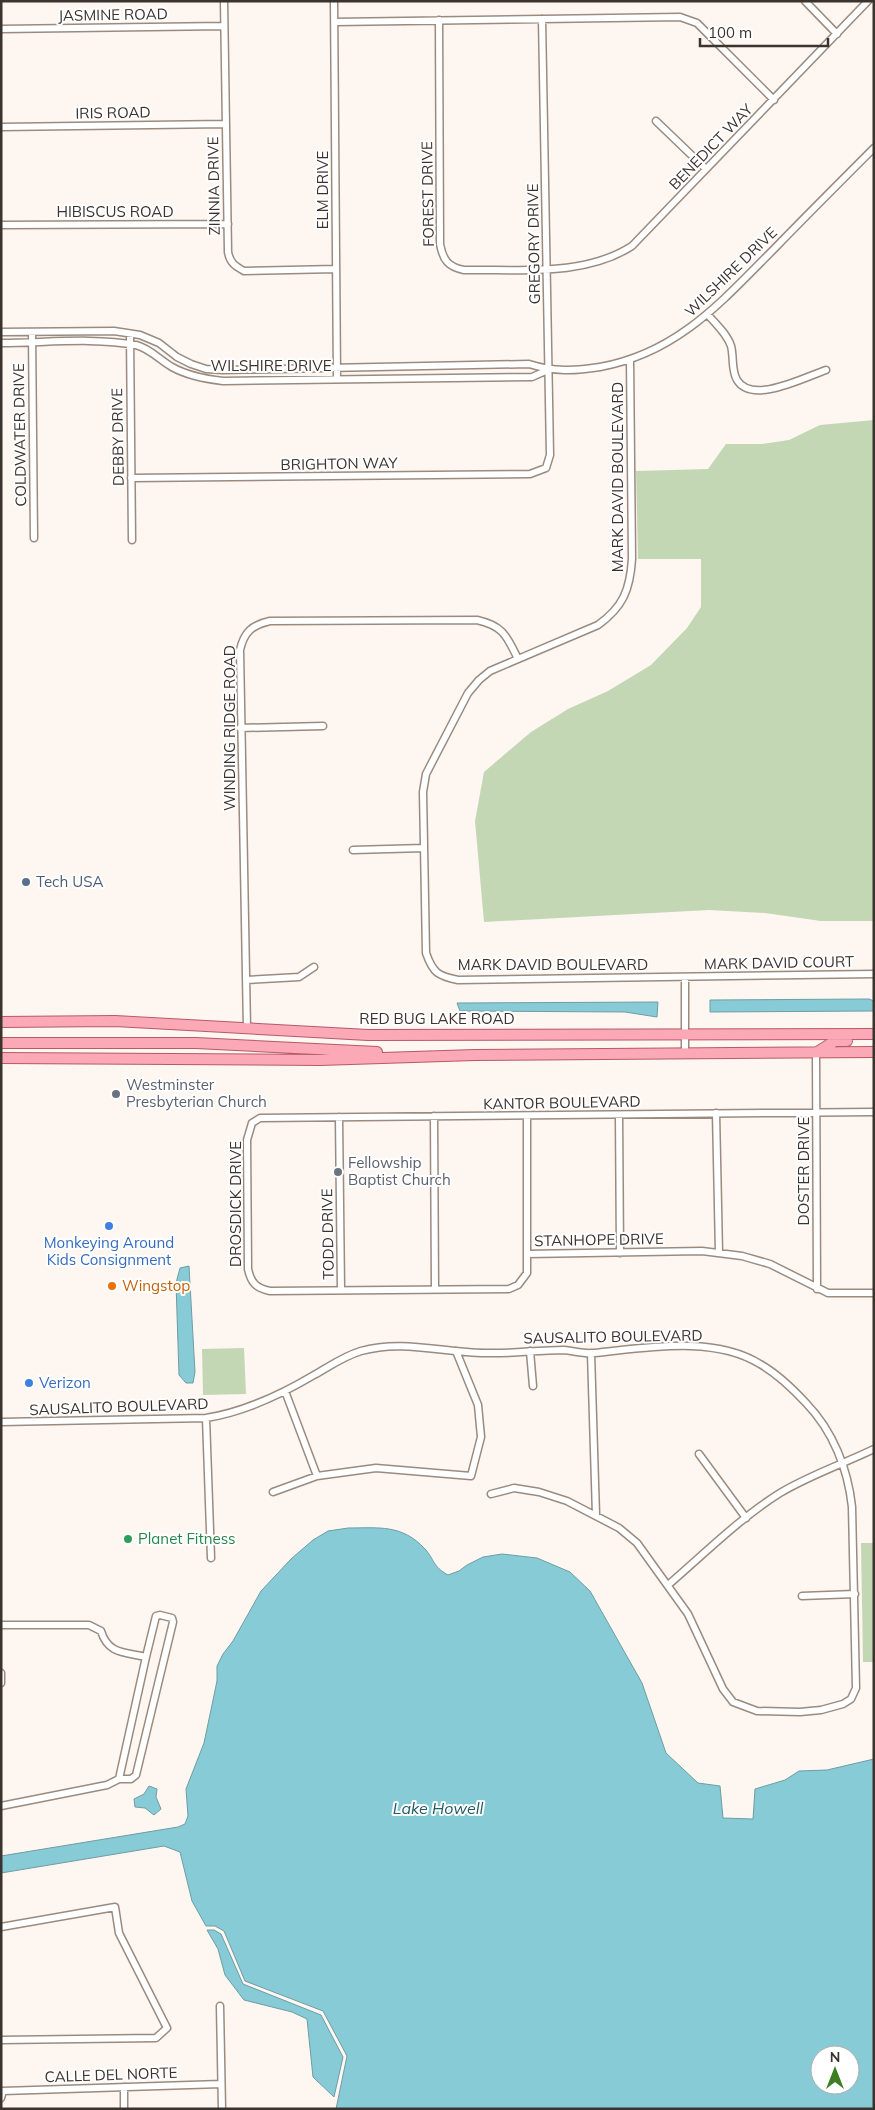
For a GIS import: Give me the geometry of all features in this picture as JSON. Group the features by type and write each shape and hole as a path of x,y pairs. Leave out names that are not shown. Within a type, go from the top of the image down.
{"main road":[{"name":"RED BUG LAKE ROAD","path":"1,1022 115,1021 368,1035 874,1034"},
{"path":"816,1052 835,1041 874,1040"},
{"path":"1,1043 180,1043 315,1050 475,1055"},
{"path":"1,1058 320,1060 475,1055 874,1052"}],"street":[{"name":"ZINNIA DRIVE","path":"224,1 230,260 234,266 244,271 336,269"},
{"name":"ELM DRIVE","path":"334,1 337,379"},
{"path":"805,1 837,34"},
{"name":"BENEDICT WAY","path":"548,268 599,262 616,256 632,246 868,1"},
{"path":"335,22 680,17 697,23 774,100"},
{"name":"GREGORY DRIVE","path":"542,19 550,455 546,468"},
{"name":"FOREST DRIVE","path":"439,20 440,244 442,255 452,268 464,270 548,268"},
{"name":"JASMINE ROAD","path":"1,29 224,26"},
{"path":"656,122 706,169"},
{"name":"IRIS ROAD","path":"1,127 226,124"},
{"name":"WILSHIRE DRIVE","path":"1,332 114,331 140,335 159,343 176,357 206,369 529,364 548,370 582,370 630,360 673,340 708,315 874,148"},
{"name":"HIBISCUS ROAD","path":"1,225 228,224"},
{"path":"708,315 728,340 736,380 744,387 754,391 765,391 826,370"},
{"name":"COLDWATER DRIVE","path":"32,332 34,538"},
{"name":"DEBBY DRIVE","path":"130,334 128,345 132,540"},
{"name":"WILSHIRE DRIVE","path":"1,343 112,342 137,345 171,366 204,379 532,377 548,370"},
{"name":"MARK DAVID BOULEVARD","path":"630,360 632,559 631,576 626,593 612,615 598,626 490,671 478,680 468,694 426,774 423,792 426,953 434,972 443,977 458,980 685,977"},
{"name":"BRIGHTON WAY","path":"131,478 530,474 546,468"},
{"name":"WINDING RIDGE ROAD","path":"247,1029 240,728 240,650 246,634 258,624 270,621 477,620 499,627 518,659"},
{"path":"240,728 323,726"},
{"path":"353,850 424,848"},
{"path":"246,980 299,976 314,966"},
{"name":"MARK DAVID COURT","path":"685,977 874,974"},
{"path":"685,977 685,1053"},
{"name":"DOSTER DRIVE","path":"816,1052 817,1289"},
{"name":"KANTOR BOULEVARD","path":"252,1124 260,1118 271,1116 527,1116 874,1112"},
{"path":"716,1113 719,1253"},
{"path":"619,1115 620,1253"},
{"path":"434,1116 435,1289"},
{"path":"527,1116 527,1254"},
{"name":"TODD DRIVE","path":"339,1117 341,1290"},
{"name":"DROSDICK DRIVE","path":"252,1124 247,1140 248,1269 254,1284"},
{"name":"STANHOPE DRIVE","path":"254,1284 270,1291 509,1289 524,1280 527,1273 527,1254 702,1251 742,1256 770,1264 828,1294 874,1293"},
{"name":"SAUSALITO BOULEVARD","path":"1,1422 206,1418 226,1414 285,1391 334,1362 360,1351 384,1346 410,1346 484,1353 566,1350 591,1353 628,1348 690,1346 714,1349 746,1357 760,1364 800,1396 819,1416 832,1437 850,1484 855,1594 856,1688 851,1699 843,1704 821,1710 800,1712 757,1711 733,1702 722,1689 688,1614 668,1585"},
{"path":"273,1492 317,1476 376,1468 471,1476 481,1437 478,1405 456,1351"},
{"path":"530,1351 532,1386"},
{"path":"591,1353 596,1515"},
{"path":"285,1391 317,1476"},
{"path":"206,1418 211,1558"},
{"path":"491,1494 514,1488 539,1492 567,1501 596,1515 619,1528 637,1543 668,1585 746,1518 778,1494 802,1480 874,1448"},
{"path":"699,1454 746,1518"},
{"path":"802,1596 855,1594"},
{"path":"1,1806 107,1785 119,1779 131,1779 136,1775 173,1622 172,1618 156,1616 119,1779"},
{"path":"1,1625 90,1625 101,1631 104,1642 112,1649 146,1657"},
{"path":"1,1673 1,1683"},
{"path":"1,1926 115,1908 118,1934 166,2028 156,2038 1,2040"},
{"path":"220,2006 222,2109"},
{"name":"CALLE DEL NORTE","path":"1,2098 2,2091 221,2084"},
{"path":"124,2088 124,2109"}],"green space":[{"path":"874,420 874,921 821,921 765,913 709,910 484,922 475,821 484,772 531,732 568,709 608,691 651,665 687,628 701,607 701,559 638,559 636,471 708,469 726,444 762,444 789,440 820,425"},
{"path":"244,1348 246,1394 203,1395 202,1349"},
{"path":"861,1543 874,1543 874,1662 863,1662"}],"water":[{"path":"869,999 874,1001 874,1011 710,1012 710,1000"},
{"path":"658,1002 657,1017 625,1012 460,1011 457,1003"},
{"path":"189,1266 195,1372 193,1383 186,1383 179,1375 176,1283 180,1268"},
{"name":"Lake Howell","path":"348,1528 390,1529 408,1535 416,1541 425,1549 439,1569 448,1575 483,1557 502,1554 537,1558 570,1572 590,1591 642,1683 666,1753 698,1783 720,1786 723,1818 753,1819 755,1789 785,1780 799,1771 827,1770 874,1759 874,2109 336,2109 347,2056 323,2011 245,1981 224,1931 215,1926 206,1926 192,1901 180,1852 164,1846 1,1873 1,1856 178,1827 185,1824 188,1816 186,1789 204,1743 217,1681 217,1666 261,1591 291,1559 313,1540 328,1531"},
{"path":"149,1786 157,1789 156,1797 161,1809 154,1815 145,1808 135,1807 134,1799 144,1794"},
{"path":"207,1930 214,1930 221,1934 243,1984 321,2015 343,2057 334,2097 313,2077 307,2019 292,2012 244,2000 225,1975 218,1949"}],"place":[{"name":"Tech USA","path":"26,882"},
{"name":"Westminster Presbyterian Church","path":"116,1094"},
{"name":"Fellowship Baptist Church","path":"338,1172"},
{"name":"Monkeying Around Kids Consignment","path":"109,1226"},
{"name":"Wingstop","path":"112,1286"},
{"name":"Verizon","path":"29,1383"},
{"name":"Planet Fitness","path":"128,1539"}]}
